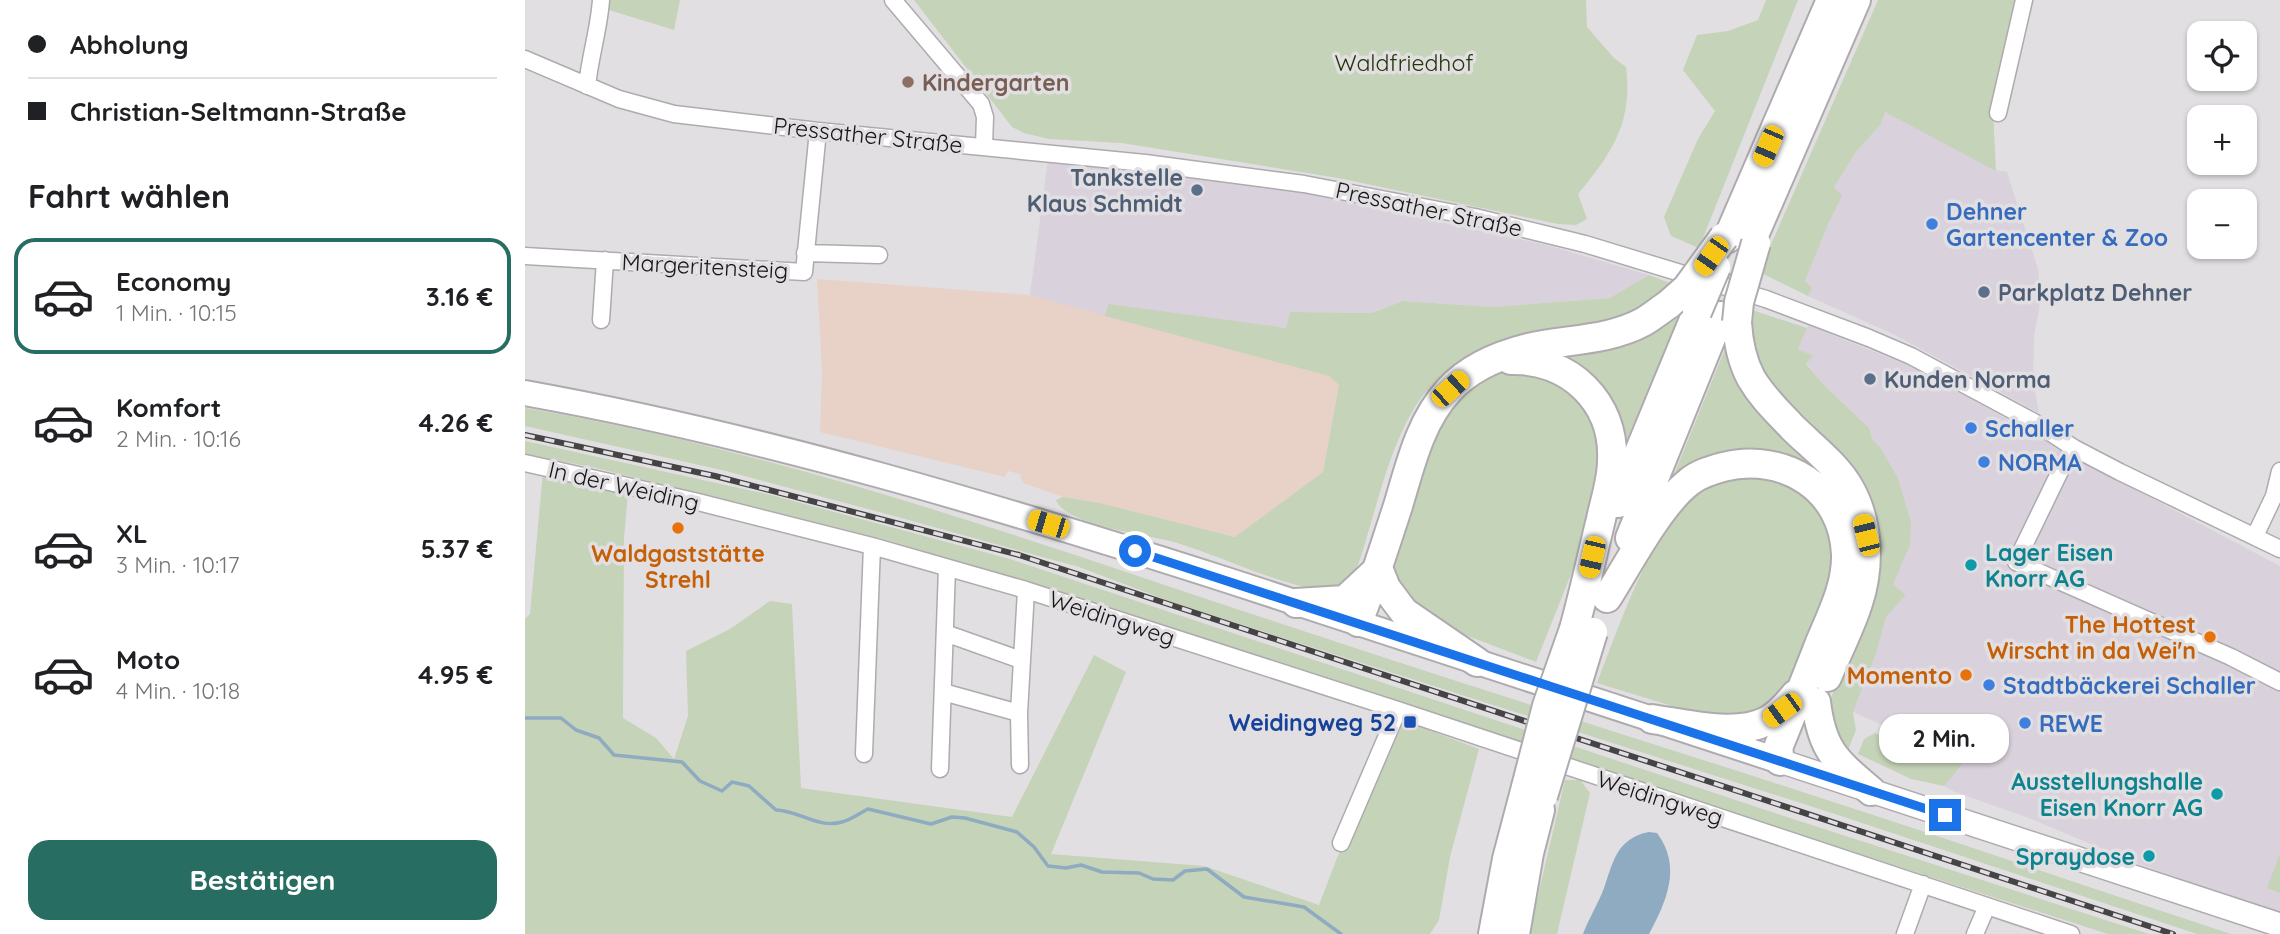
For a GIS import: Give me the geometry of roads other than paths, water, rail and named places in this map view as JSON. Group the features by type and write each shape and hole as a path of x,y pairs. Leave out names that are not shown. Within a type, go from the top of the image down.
{"highway":[{"path":"1493,934 1507,859 1535,791 1589,616 1629,471 1718,316 1739,236 1831,0"},
{"path":"1358,622 1418,441 1434,408 1467,374 1491,361 1527,348 1609,335 1643,322 1687,288 1766,206 1856,0"},
{"path":"1718,316 1739,302 1739,236"},
{"path":"1652,719 1733,730 1767,721 1809,694 1859,603 1866,535 1850,488 1831,465 1765,399 1750,376 1738,344 1718,316"},
{"path":"1491,361 1520,360 1550,364 1579,381 1598,402 1609,431 1613,460 1589,616"},
{"path":"1589,616 1669,502 1690,480 1740,463 1767,464 1792,470 1813,484 1833,508 1843,533 1846,555 1843,586 1791,751 1780,761"},
{"path":"1296,603 1345,600 1378,568"},
{"path":"1378,568 1386,587 1404,612 1477,662"},
{"path":"1809,694 1829,751 1840,765 1871,791"},
{"path":"1515,934 1529,853 1535,791"}],"main road":[{"path":"525,393 687,426 895,480 1090,537 1358,622 2280,925"}],"street":[{"path":"586,86 591,52 599,27 601,0"},
{"path":"893,0 981,104 985,117 984,146"},
{"path":"1998,113 2024,0"},
{"name":"Pressather Straße","path":"525,59 619,99 674,114 1145,163 1304,184 1475,217 1576,242 1719,284 1869,338 1911,356 2034,422 2074,448 2280,549"},
{"path":"806,253 818,131"},
{"name":"Margeritensteig","path":"525,256 804,272 806,253 879,255"},
{"name":"Margeritensteig","path":"600,320 605,260"},
{"path":"2074,448 2064,463 2016,562 2231,657 2280,682"},
{"name":"In der Weiding","path":"525,463 723,509"},
{"path":"2255,536 2274,496 2280,471"},
{"name":"Weidingweg","path":"723,509 872,546 1026,590 1398,710 2071,934"},
{"path":"864,754 872,546"},
{"path":"940,769 947,568"},
{"name":"Weidingweg","path":"1020,765 1019,713 1026,590"},
{"path":"945,633 1021,660"},
{"path":"943,692 1019,713"},
{"path":"1341,843 1398,710"},
{"path":"1905,934 1923,884"},
{"path":"1975,934 1987,906"}],"water":[{"path":"1649,832 1657,833 1665,845 1670,871 1666,896 1649,934 1583,934 1618,852 1630,840"}],"waterway":[{"path":"525,718 561,718 576,730 599,738 614,755 682,762 700,781 722,791 732,782 749,786 776,810 825,823 842,822 868,809 931,824 952,817 965,818 1017,832 1034,847 1048,866 1066,868 1081,865 1102,872 1139,873 1153,879 1173,880 1185,871 1207,869 1244,897 1304,907 1341,934"}],"railway":[{"path":"525,435 715,476 1019,555 2173,934"}],"place":[{"name":"Kindergarten","path":"908,82"},
{"name":"Tankstelle Klaus Schmidt","path":"1197,190"},
{"name":"Dehner Gartencenter & Zoo","path":"1932,224"},
{"name":"Parkplatz Dehner","path":"1984,292"},
{"name":"Kunden Norma","path":"1870,379"},
{"name":"Schaller","path":"1971,428"},
{"name":"NORMA","path":"1984,462"},
{"name":"Waldgaststätte Strehl","path":"678,528"},
{"name":"Lager Eisen Knorr AG","path":"1971,565"},
{"name":"The Hottest Wirscht in da Wei'n","path":"2210,637"},
{"name":"Momento","path":"1966,675"},
{"name":"Stadtbäckerei Schaller","path":"1989,685"},
{"name":"Weidingweg 52","path":"1410,722"},
{"name":"REWE","path":"2025,723"},
{"name":"Ausstellungshalle Eisen Knorr AG","path":"2217,794"},
{"name":"Spraydose","path":"2149,856"}],"park label":[{"name":"Waldfriedhof","path":"1404,62"}]}
